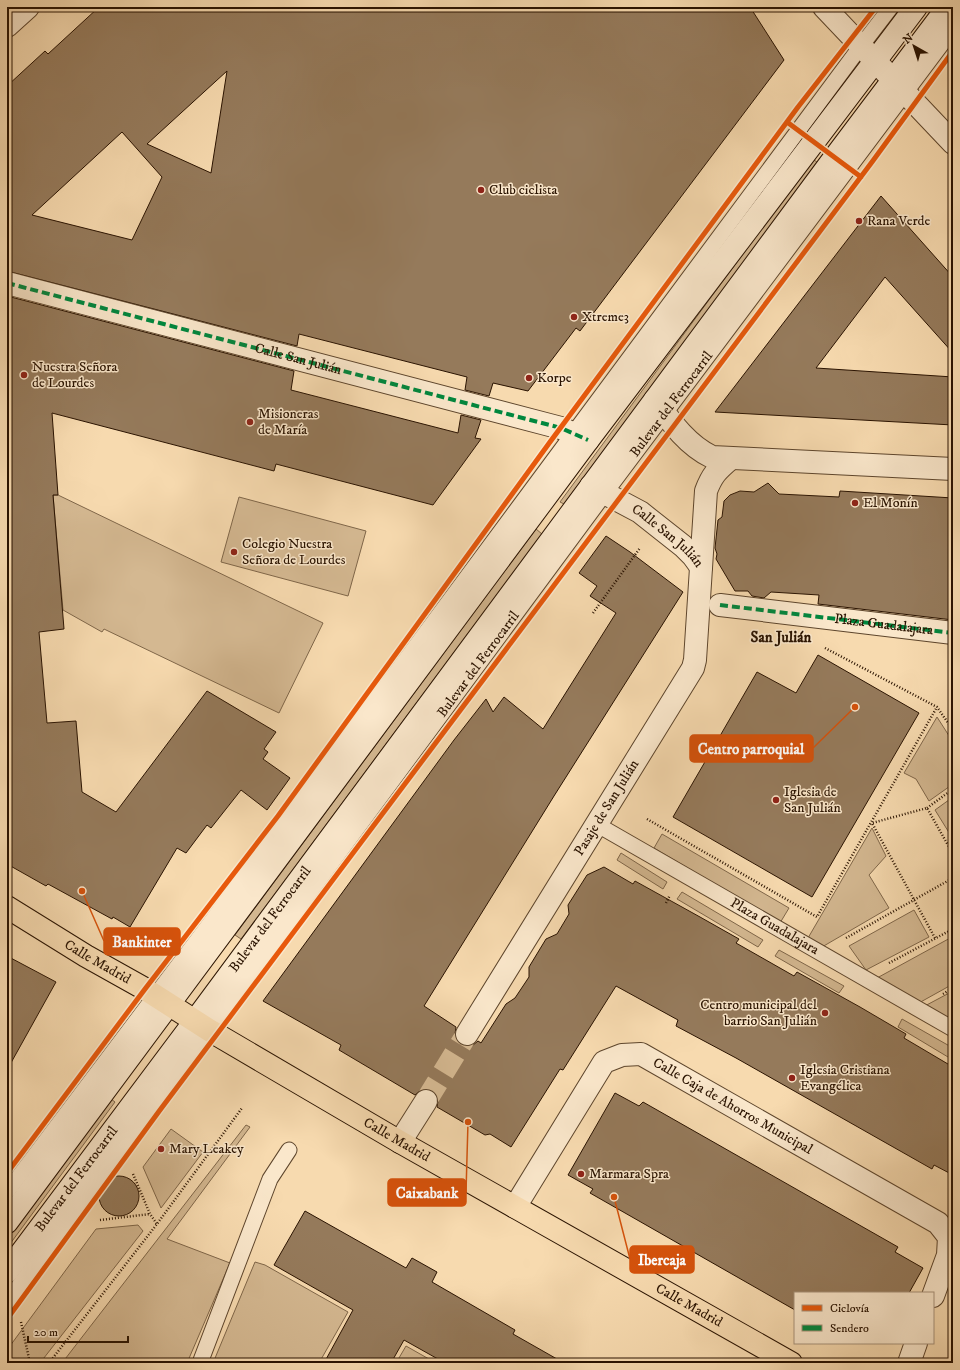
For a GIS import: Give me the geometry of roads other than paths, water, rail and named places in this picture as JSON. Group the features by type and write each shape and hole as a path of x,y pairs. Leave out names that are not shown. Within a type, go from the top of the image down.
{"main road":[{"path":"7,26 28,7"},
{"path":"824,7 953,143"},
{"name":"Bulevar del Ferrocarril","path":"7,1222 162,1000 581,437 868,54 916,7"},
{"name":"Bulevar del Ferrocarril","path":"7,1272 202,1026 660,406 832,161 899,87 948,7"},
{"name":"Calle San Julián","path":"7,283 561,428 581,437"},
{"path":"660,406 673,425 700,451 712,457 953,469"},
{"name":"Calle San Julián","path":"701,567 706,491 711,478 718,469 730,459"},
{"name":"Calle San Julián","path":"598,490 640,512 683,546 701,567"},
{"name":"Pasaje de San Julián","path":"467,1034 693,668 695,660 701,567"},
{"name":"Plaza Guadalajara","path":"720,605 953,633"},
{"name":"Calle Madrid","path":"7,907 162,1000 202,1026 400,1142 792,1363"},
{"name":"Calle Caja de Ahorros Municipal","path":"515,1207 604,1062 622,1055 641,1054 938,1223 949,1237 948,1255 934,1293"},
{"path":"400,1142 426,1101"},
{"path":"909,1363 916,1344"}],"lane":[{"name":"Bulevar del Ferrocarril","path":"868,54 891,7"},
{"name":"Bulevar del Ferrocarril","path":"899,87 953,29"},
{"name":"Plaza Guadalajara","path":"596,824 953,1029"},
{"name":"Bulevar del Ferrocarril","path":"7,1192 162,1000"},
{"name":"Bulevar del Ferrocarril","path":"7,1302 202,1026"},
{"path":"200,1363 270,1179 289,1150"}],"tunnel":[{"path":"426,1101 467,1034"}],"place":[{"name":"Club ciclista","path":"481,190"},
{"name":"Rana Verde","path":"859,221"},
{"name":"Xtreme3","path":"574,317"},
{"name":"Nuestra Señora de Lourdes","path":"24,375"},
{"name":"Korpe","path":"529,378"},
{"name":"Misioneras de María","path":"250,422"},
{"name":"El Monín","path":"855,503"},
{"name":"Colegio Nuestra Señora de Lourdes","path":"234,552"},
{"name":"Centro parroquial","path":"855,707"},
{"name":"Iglesia de San Julián","path":"776,800"},
{"name":"Bankinter","path":"82,891"},
{"name":"Centro municipal del barrio San Julián","path":"825,1013"},
{"name":"Iglesia Cristiana Evangélica","path":"792,1078"},
{"name":"Caixabank","path":"468,1122"},
{"name":"Mary Leakey","path":"161,1149"},
{"name":"Marmara Spra","path":"581,1174"},
{"name":"Ibercaja","path":"614,1197"}],"district":[{"name":"San Julián","path":"781,637"}]}
